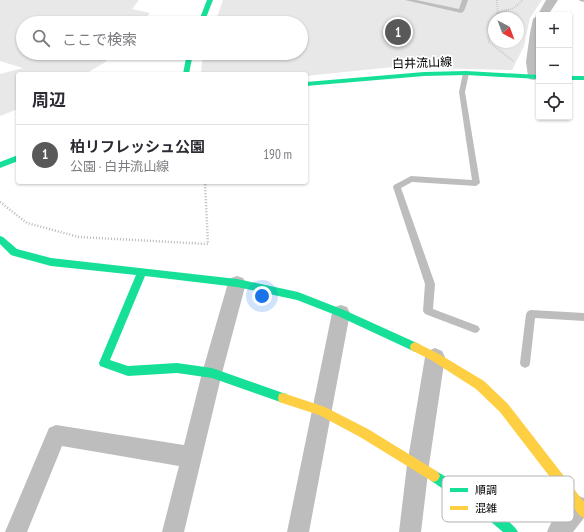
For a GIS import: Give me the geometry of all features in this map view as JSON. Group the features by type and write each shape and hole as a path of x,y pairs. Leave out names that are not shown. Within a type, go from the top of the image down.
{"street":[{"path":"204,16 210,0"},
{"path":"544,12 552,0"},
{"path":"536,37 532,69 536,77"},
{"path":"186,72 189,60"},
{"name":"白井流山線","path":"308,84 400,75 466,74 536,77"},
{"path":"572,78 584,78"},
{"path":"0,165 16,159"},
{"path":"0,239 14,252 51,262 237,283 298,296 341,313 435,357 480,385 504,408 556,476"},
{"path":"142,272 104,363 128,371 177,368 212,373 321,411 364,433 418,465 442,481"},
{"path":"173,532 212,373 237,283"},
{"path":"298,532 341,313"},
{"path":"410,532 418,465 435,357"},
{"path":"16,532 56,435 191,457"},
{"path":"574,500 581,510"},
{"path":"500,522 512,532"},
{"path":"558,532 568,522"}],"lane":[{"path":"408,0 461,11 465,0"},
{"path":"466,74 462,92 476,183 411,178 397,187 430,284 428,311 475,329"},
{"path":"525,363 531,314 584,317"}],"path":[{"path":"497,0 497,12"},
{"path":"500,12 514,8 523,0"},
{"path":"496,48 514,62"},
{"path":"0,202 27,223 79,238 208,244 205,184"}],"shaded area":[{"path":"0,0 139,0 132,9 150,13 147,16 16,16 16,60 107,60 88,72 16,72 16,110 0,116 0,74 23,68 0,61"},
{"path":"223,0 542,0 530,18 524,46 524,12 488,12 488,48 523,48 512,70 393,67 308,76 308,72 201,72 203,60 308,60 308,16 217,16"}],"traffic: fast":[{"path":"204,16 210,0"},
{"path":"186,72 189,60"},
{"path":"308,84 424,74 466,73 536,77"},
{"path":"572,78 584,78"},
{"path":"0,165 16,159"},
{"path":"0,239 14,252 51,262 237,283 298,296 341,313 415,347"},
{"path":"142,272 104,363 128,371 177,368 212,373 283,398"},
{"path":"434,476 442,481"},
{"path":"500,522 512,532"}],"traffic: slow":[{"path":"415,347 435,357 480,385 504,408 556,476"},
{"path":"283,398 321,411 364,433 434,476"},
{"path":"574,499 584,512"}],"place":[{"name":"柏リフレッシュ公園","path":"398,32"}]}
